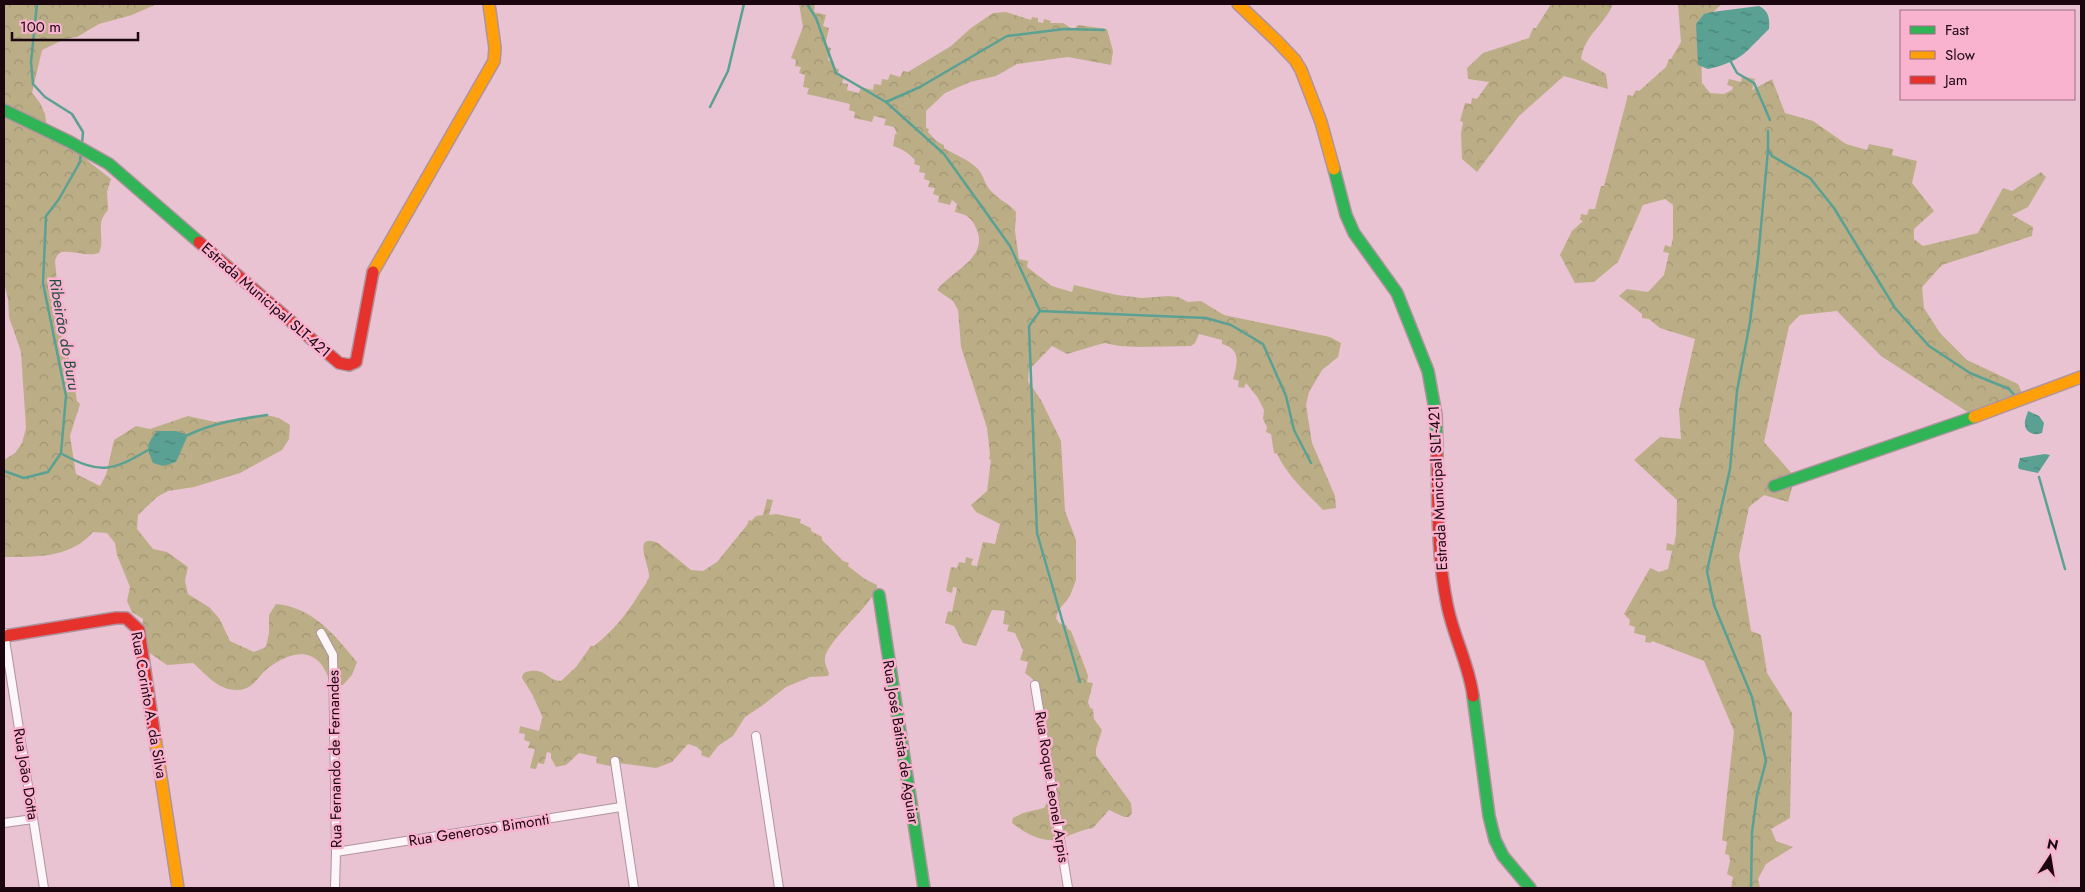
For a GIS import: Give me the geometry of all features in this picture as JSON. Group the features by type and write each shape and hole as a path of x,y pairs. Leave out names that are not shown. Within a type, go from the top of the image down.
{"street":[{"name":"Estrada Municipal SLT-421","path":"4,110 81,148 108,164 338,363 349,365 356,362 371,276 378,261 494,61 496,48 489,4"},
{"name":"Estrada Municipal SLT-421","path":"1238,4 1278,41 1295,60 1301,70 1321,122 1346,215 1354,233 1397,293 1428,371 1436,415 1438,506 1443,580 1447,606 1470,675 1489,816 1496,840 1503,856 1530,888"},
{"path":"1774,486 1958,423 2081,377"},
{"name":"Rua José Batista de Aguiar","path":"879,595 924,888"},
{"name":"Rua Corinto A. da Silva","path":"4,633 116,618 126,618 139,630 178,888"},
{"name":"Rua João Dotta","path":"4,633 44,888"},
{"name":"Rua Fernando de Fernandes","path":"321,633 333,655 335,888"},
{"name":"Rua Roque Leonel Arpis","path":"1035,685 1068,888"},
{"path":"756,736 779,888"},
{"path":"615,761 634,888"},
{"name":"Rua Generoso Bimonti","path":"336,852 621,807"},
{"path":"4,823 33,819"}],"green space":[{"path":"4,4 157,4 132,15 99,24 77,37 65,39 42,50 32,93 40,103 45,114 47,127 55,137 66,148 80,151 88,161 111,179 107,192 108,210 104,215 101,226 101,247 99,253 62,252 57,255 55,261 63,346 71,363 77,401 80,404 70,436 76,474 100,486 106,475 114,440 136,426 150,429 188,416 215,422 266,415 279,418 290,425 289,439 282,450 240,473 194,487 168,491 157,497 138,515 137,529 153,549 167,552 188,567 185,581 188,594 209,607 219,618 230,641 254,652 266,647 269,633 269,615 276,604 289,606 301,611 322,624 357,662 352,675 343,685 331,686 322,665 308,655 300,654 291,656 271,666 249,687 238,690 231,690 218,685 193,663 167,665 141,647 143,619 132,612 127,601 130,587 117,555 115,543 107,533 93,532 74,547 52,554 4,557 4,460 15,453 22,443 26,428 21,352 9,317 8,299 4,283"},
{"path":"799,4 815,4 814,12 826,15 823,26 829,28 825,46 831,48 828,60 834,62 833,68 839,69 838,75 844,77 842,83 848,84 847,90 859,93 861,87 873,90 874,84 881,85 882,79 888,80 890,74 900,77 903,71 908,72 951,46 971,28 993,13 1006,12 1031,20 1032,17 1038,18 1038,22 1043,23 1044,19 1051,21 1050,23 1063,23 1071,28 1075,28 1078,25 1107,29 1113,51 1111,65 1068,57 1017,64 996,76 970,82 945,93 926,111 926,128 929,129 928,132 944,145 944,148 978,169 990,190 1016,212 1015,231 1019,259 1028,261 1027,267 1052,286 1072,292 1074,285 1117,295 1142,298 1168,296 1178,297 1188,302 1201,301 1224,315 1330,337 1341,343 1338,357 1322,370 1309,392 1306,405 1312,443 1335,496 1336,508 1323,510 1297,483 1277,454 1274,453 1271,434 1266,432 1267,427 1263,419 1264,410 1258,398 1246,383 1244,388 1238,387 1239,381 1233,379 1237,363 1235,354 1228,346 1222,344 1222,340 1199,334 1195,343 1191,346 1138,347 1104,343 1067,354 1052,346 1029,370 1028,381 1041,400 1061,441 1065,511 1076,540 1076,580 1070,596 1058,611 1056,618 1059,623 1067,626 1071,631 1088,676 1087,682 1093,683 1088,702 1090,708 1093,709 1094,719 1102,730 1096,755 1131,803 1132,813 1129,817 1124,817 1109,810 1093,828 1055,840 1032,836 1012,823 1013,818 1023,813 1044,808 1051,796 1038,683 1025,673 1028,662 1020,660 1023,650 1015,633 1007,631 1009,625 1003,624 1005,611 992,610 976,646 963,643 954,626 945,623 948,611 952,612 957,588 953,587 952,593 946,591 951,567 957,568 959,562 965,563 966,557 973,559 971,565 977,566 983,542 995,544 1000,524 976,512 971,505 987,491 991,460 989,459 987,428 961,347 958,310 953,301 937,290 973,257 979,240 977,230 969,218 955,212 957,204 952,200 950,205 938,202 939,196 933,194 935,188 928,187 930,181 924,179 925,173 919,172 920,166 914,164 915,160 908,153 893,146 895,134 897,134 894,127 884,125 886,119 874,116 872,122 854,118 855,112 849,110 850,104 807,94 809,88 803,87 805,75 799,73 801,67 795,66 796,60 791,58 803,27"},
{"path":"1551,4 1613,4 1586,43 1581,59 1606,74 1608,89 1564,76 1519,116 1477,172 1462,159 1461,133 1463,122 1460,121 1465,103 1471,104 1472,98 1477,99 1489,82 1468,79 1467,68 1483,53 1529,38 1533,28 1536,28"},
{"path":"1678,4 1722,4 1713,12 1701,50 1702,83 1710,93 1724,94 1732,90 1733,87 1727,85 1729,79 1741,82 1742,76 1755,79 1752,90 1772,79 1785,113 1813,121 1846,144 1867,150 1869,144 1893,149 1892,155 1917,161 1912,183 1934,211 1914,229 1914,239 1923,246 1978,233 2003,188 2012,191 2041,172 2046,177 2028,207 2012,215 2033,227 2032,236 1942,265 1922,287 1924,308 1940,333 1967,360 2018,384 2023,395 1969,413 1881,356 1837,311 1800,315 1789,326 1764,442 1795,477 1788,502 1764,495 1749,507 1739,556 1751,631 1761,635 1767,673 1792,713 1790,818 1771,829 1776,841 1793,847 1766,864 1758,879 1760,888 1731,888 1733,877 1727,874 1730,861 1729,855 1725,854 1727,842 1722,840 1734,731 1704,661 1652,641 1651,643 1645,642 1646,636 1634,633 1635,627 1629,625 1630,620 1624,614 1650,568 1659,572 1668,569 1672,551 1666,550 1667,543 1674,545 1677,500 1634,460 1660,437 1681,439 1679,410 1695,339 1660,328 1649,319 1642,318 1642,314 1619,296 1627,289 1648,292 1664,275 1669,253 1663,252 1665,245 1671,247 1673,238 1673,205 1665,199 1643,205 1618,262 1594,282 1575,283 1560,255 1572,231 1583,221 1580,220 1581,214 1587,215 1589,209 1595,209 1601,186 1604,186 1628,95 1633,96 1636,90 1639,91 1666,67 1669,59 1671,59 1681,42"},
{"path":"767,499 773,500 769,515 776,514 801,519 800,523 811,528 811,531 822,537 822,540 843,561 849,563 848,566 865,579 877,585 870,600 828,650 825,660 829,673 828,676 810,677 786,687 745,717 733,736 718,746 709,758 701,755 702,752 697,747 688,744 672,762 656,768 618,763 614,767 596,763 597,757 579,753 566,765 556,767 551,758 551,753 547,752 544,764 538,763 536,769 530,768 535,749 528,748 530,742 524,740 525,734 519,733 520,726 539,731 543,718 522,678 524,673 536,671 561,681 576,667 591,646 594,646 601,640 619,622 649,577 643,546 645,542 658,543 691,570 703,571 717,562 749,520 751,521 756,516 763,515"}],"water":[{"path":"1759,6 1765,10 1768,16 1769,29 1743,55 1729,63 1708,69 1698,65 1696,24 1704,14"},
{"path":"2028,411 2039,416 2044,423 2042,433 2034,434 2025,427"},
{"path":"157,431 176,431 188,435 176,462 163,466 153,463 148,446"},
{"path":"2050,455 2038,473 2019,469 2020,458"}],"waterway":[{"name":"Ribeirão do Buru","path":"37,4 31,62 33,84 45,97 72,114 83,132 82,144"},
{"path":"710,107 728,71 744,4"},
{"path":"807,4 816,18 836,73 886,102 944,154 1010,246 1040,311 1029,326 1037,533 1080,682"},
{"path":"886,102 920,87 1007,36 1064,29 1104,30"},
{"path":"1731,62 1737,73 1754,83 1770,120"},
{"path":"1768,131 1768,150 1772,156 1810,178 1834,208 1895,308 1929,346 1970,373 2009,389 2016,397"},
{"path":"1751,888 1752,832 1757,795 1766,761 1752,697 1714,605 1707,571 1730,469 1737,391 1750,322 1758,259 1768,150"},
{"name":"Ribeirão do Buru","path":"4,471 24,478 48,472 61,453 66,396 43,283 46,216 59,199 80,162 81,152"},
{"path":"1040,311 1206,318 1231,325 1263,344 1286,396 1294,430 1311,463"},
{"path":"188,435 217,424 267,415"},
{"path":"62,454 86,465 105,468 124,463 148,450"},
{"path":"2039,477 2065,569"}],"traffic: fast":[{"path":"4,110 70,142 109,164 199,242"},
{"path":"1334,169 1346,215 1354,233 1397,293 1428,371 1436,415 1437,455"},
{"path":"1774,486 1974,417"},
{"path":"879,595 924,888"},
{"path":"1473,696 1489,816 1495,840 1503,856 1530,888"}],"traffic: slow":[{"path":"373,272 494,61 495,48 489,4"},
{"path":"1238,4 1277,41 1295,60 1301,70 1321,122 1334,169"},
{"path":"1974,417 2081,377"},
{"path":"155,738 178,888"}],"traffic: jam":[{"path":"199,242 339,363 349,365 356,362 373,272"},
{"path":"1437,455 1441,568 1450,616 1468,673 1473,696"},
{"path":"5,636 126,618 139,630 155,738"}]}
